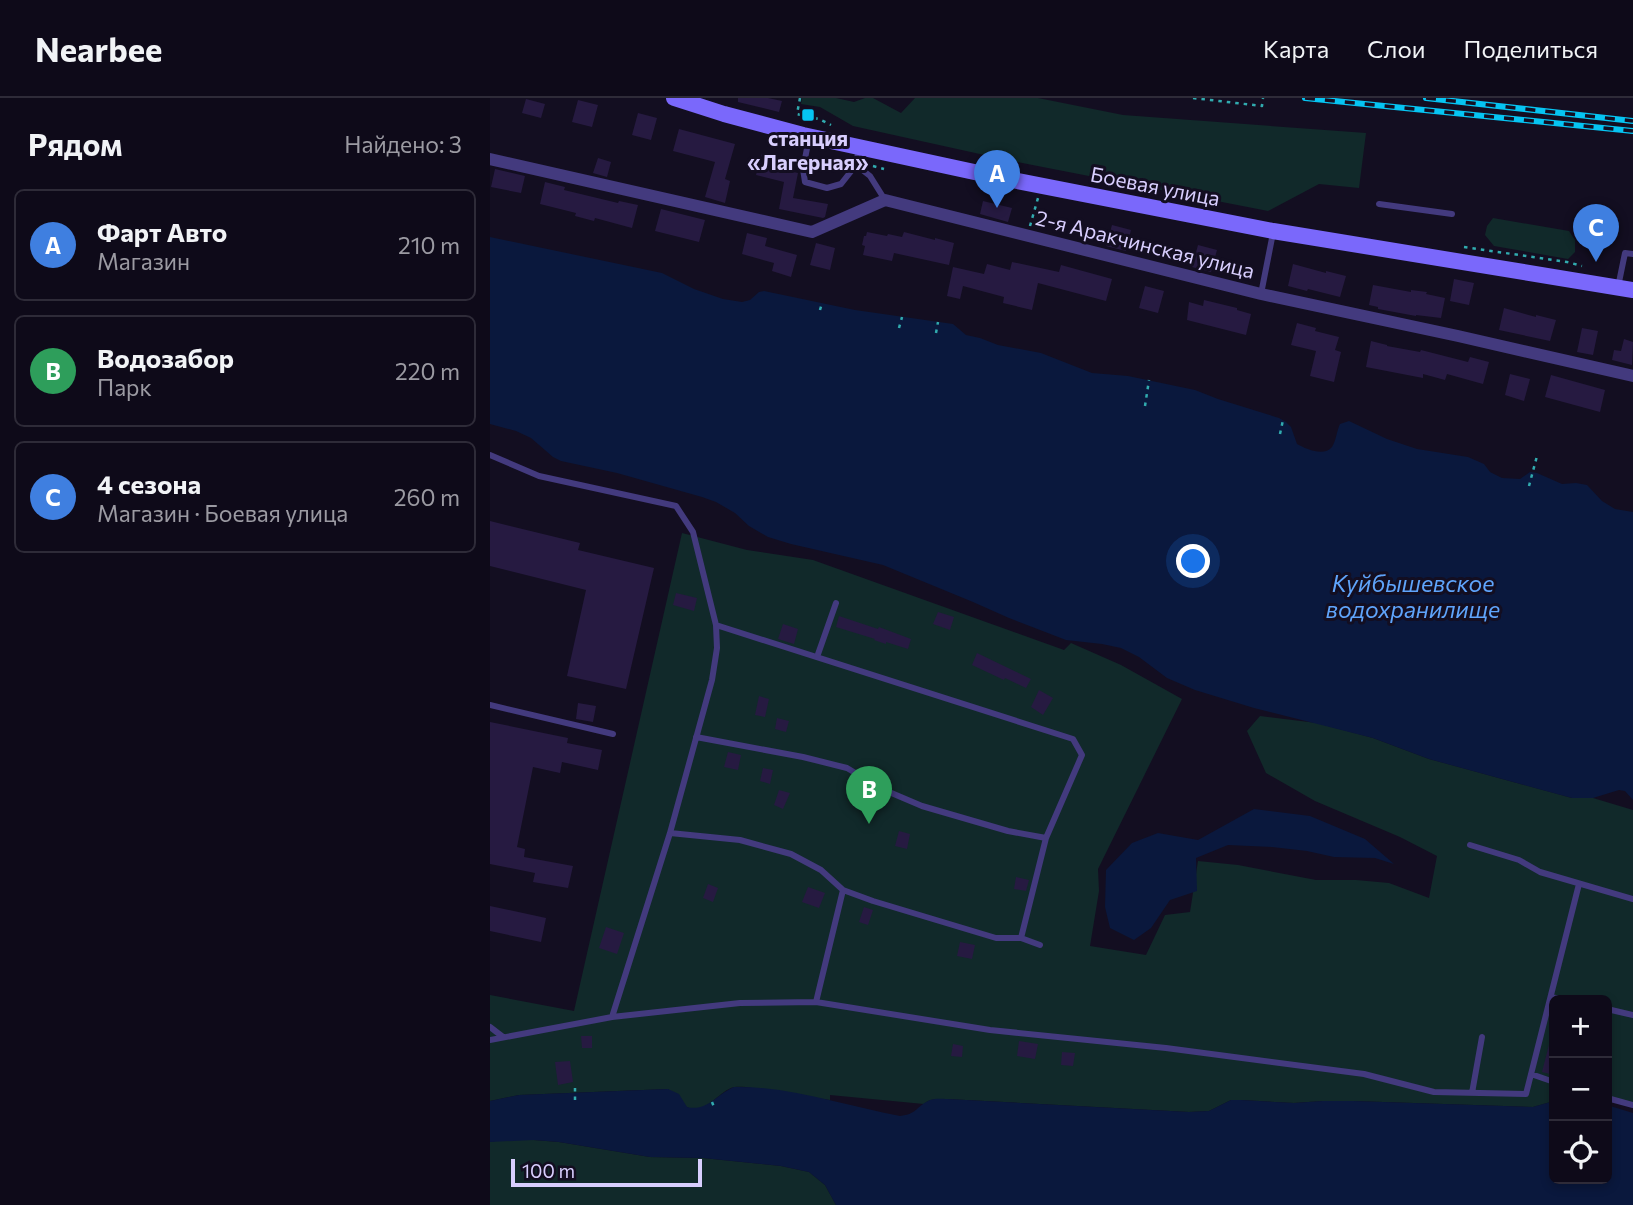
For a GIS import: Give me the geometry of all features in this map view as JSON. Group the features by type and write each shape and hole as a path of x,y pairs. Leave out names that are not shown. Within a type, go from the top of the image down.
{"main road":[{"name":"Боевая улица","path":"682,100 810,136 1041,186 1273,231 1625,288"}],"street":[{"path":"490,159 812,232 885,200"},
{"name":"2-я Аракчинская улица","path":"885,200 1261,294 1633,376"}],"lane":[{"path":"810,136 803,169 805,182 827,188 841,184 856,165 859,147"},
{"path":"856,165 870,176 885,200"},
{"path":"1379,204 1452,214"},
{"path":"1261,294 1273,231"},
{"path":"1625,288 1625,253 1633,254"},
{"path":"490,455 539,475 676,506 693,531 716,625 718,648 712,680 670,833 612,1017"},
{"path":"817,657 836,603"},
{"path":"716,625 1073,738 1082,755 1045,838 1021,938"},
{"path":"490,705 613,734"},
{"path":"696,737 847,768 882,789 922,806 1008,831 1045,838"},
{"path":"670,833 740,840 791,854 821,870 843,890 873,901 996,938 1021,938 1040,945"},
{"path":"1470,845 1519,860 1540,872 1633,899"},
{"path":"1551,995 1579,884"},
{"path":"816,1002 843,890"},
{"path":"490,1040 612,1017 740,1003 816,1002 990,1030 1166,1048 1364,1073 1434,1092 1526,1094 1549,1001"},
{"path":"1612,1010 1633,1015"},
{"path":"490,1027 503,1037"},
{"path":"1472,1093 1482,1037"},
{"path":"1531,1074 1549,1080"},
{"path":"1612,1099 1633,1105"}],"path":[{"path":"800,98 797,114 819,119 837,128"},
{"path":"1193,98 1262,106 1263,98"},
{"path":"1028,236 1041,186"},
{"path":"1461,246 1567,262 1592,269"},
{"path":"820,310 822,303"},
{"path":"899,328 902,317"},
{"path":"936,334 937,322"},
{"path":"1145,406 1149,380"},
{"path":"1280,434 1283,420"},
{"path":"1529,486 1537,456"},
{"path":"575,1088 575,1102"},
{"path":"712,1102 714,1107"}],"green space":[{"path":"802,98 836,98 854,102 873,98 901,113 915,98 1038,98 1123,115 1366,133 1359,188 1319,184 1268,211 1007,160 853,126 820,107 801,104"},
{"path":"1493,218 1569,231 1575,240 1575,252 1568,259 1494,246 1485,235"},
{"path":"682,533 747,550 813,560 1064,650 1071,643 1121,665 1182,699 1098,869 1099,891 1090,946 1146,955 1165,915 1190,912 1198,861 1238,865 1316,880 1389,883 1429,898 1437,856 1400,837 1315,801 1266,773 1247,731 1260,716 1317,723 1373,738 1429,759 1572,798 1593,798 1633,810 1633,1108 1612,1100 1612,995 1549,995 1549,1102 1533,1107 1231,1100 1209,1111 1189,1112 947,1099 932,1100 924,1104 830,1095 830,1100 746,1087 733,1087 706,1106 695,1109 683,1104 668,1089 519,1095 490,1101 490,995 574,1011"},
{"path":"490,1142 559,1142 650,1157 703,1158 781,1166 809,1172 825,1185 836,1205 490,1205"}],"water":[{"name":"Куйбышевское водохранилище","path":"490,237 662,273 694,289 723,299 742,302 764,291 855,310 953,324 966,335 998,345 1041,353 1092,373 1128,376 1195,390 1279,418 1291,427 1297,444 1315,451 1329,450 1335,442 1340,424 1349,421 1387,439 1417,449 1468,457 1484,464 1490,472 1502,478 1520,479 1530,472 1562,484 1587,485 1602,501 1615,509 1633,512 1633,800 1625,791 1619,790 1593,798 1572,798 1429,759 1373,738 1195,690 1167,678 1139,657 1121,648 1066,640 883,565 768,537 749,526 735,513 702,497 617,473 561,461 531,438 490,424"},
{"path":"1254,809 1310,816 1365,839 1394,864 1375,858 1334,857 1272,847 1228,845 1196,858 1197,891 1170,900 1151,928 1134,940 1110,928 1105,907 1106,870 1132,843 1158,833 1198,840"},
{"path":"734,1087 797,1093 900,1116 913,1112 930,1100 938,1099 1189,1112 1209,1111 1231,1100 1533,1107 1549,1102 1549,1184 1612,1184 1612,1107 1633,1113 1633,1205 836,1205 825,1185 809,1172 781,1166 703,1158 650,1157 559,1142 490,1142 490,1101 519,1095 668,1089 679,1094 687,1107 694,1108 706,1105"}],"building":[{"path":"738,98 782,101 779,112 738,102"},
{"path":"526,99 545,104 541,118 522,113"},
{"path":"578,100 598,105 592,127 572,122"},
{"path":"638,113 657,118 651,140 632,135"},
{"path":"679,129 735,144 725,179 730,181 725,203 705,197 715,162 673,151"},
{"path":"762,153 781,158 778,169 798,173 793,198 828,204 825,217 779,209 784,182 756,175"},
{"path":"598,158 611,162 607,177 593,173"},
{"path":"495,169 525,176 521,193 491,187"},
{"path":"545,182 565,187 564,190 638,205 632,228 595,218 594,221 575,216 576,213 540,204"},
{"path":"983,201 1012,208 1008,222 980,214"},
{"path":"661,209 705,220 699,242 655,231"},
{"path":"1112,225 1131,230 1126,251 1106,246"},
{"path":"867,232 902,237 904,232 954,243 949,265 894,253 892,261 863,255 865,246 862,245"},
{"path":"747,233 767,238 765,246 797,255 791,277 772,271 774,263 742,254"},
{"path":"816,243 835,248 830,270 810,265"},
{"path":"1198,245 1217,250 1211,272 1192,267"},
{"path":"1012,262 1059,272 1061,265 1112,279 1106,301 1038,283 1032,310 1003,303 1004,297 963,286 960,299 947,296 953,267 984,274 987,264 1010,270"},
{"path":"1293,264 1346,276 1340,297 1288,286"},
{"path":"1454,279 1474,283 1469,305 1450,301"},
{"path":"1373,285 1427,292 1426,294 1445,298 1441,318 1416,316 1369,305"},
{"path":"1145,286 1164,291 1158,313 1139,308"},
{"path":"1204,300 1251,314 1246,335 1187,320 1189,302 1203,306"},
{"path":"1504,308 1556,320 1550,341 1499,330"},
{"path":"1297,323 1339,337 1335,350 1341,352 1334,382 1310,376 1316,351 1291,345"},
{"path":"1582,328 1598,331 1593,355 1577,352"},
{"path":"1624,339 1633,342 1632,365 1612,360 1614,350 1621,351"},
{"path":"1371,341 1468,362 1470,357 1489,362 1483,384 1447,374 1445,380 1423,374 1423,378 1366,367"},
{"path":"1510,374 1530,379 1524,401 1505,395"},
{"path":"1551,375 1605,390 1600,412 1545,397"},
{"path":"490,521 580,543 578,550 654,568 626,689 567,676 586,590 490,566"},
{"path":"676,593 697,598 694,611 673,605"},
{"path":"938,612 954,617 950,630 933,624"},
{"path":"839,616 911,639 908,649 836,627"},
{"path":"783,624 798,629 794,644 778,639"},
{"path":"977,653 1031,679 1026,688 972,665"},
{"path":"1039,690 1053,698 1043,715 1031,707"},
{"path":"759,696 769,699 765,717 755,715"},
{"path":"578,703 596,706 593,722 576,719"},
{"path":"777,718 789,721 786,732 775,729"},
{"path":"490,722 568,738 567,743 602,750 598,770 562,762 560,773 533,767 517,847 525,849 524,857 573,866 568,888 533,882 535,873 490,864"},
{"path":"728,752 741,755 738,770 724,767"},
{"path":"763,768 773,770 770,784 760,781"},
{"path":"779,790 790,793 783,809 774,805"},
{"path":"899,831 910,834 907,849 895,846"},
{"path":"1016,877 1029,880 1026,891 1014,889"},
{"path":"708,884 718,888 713,902 703,898"},
{"path":"808,887 825,893 819,908 802,902"},
{"path":"490,906 546,918 541,942 490,931"},
{"path":"864,907 873,910 868,925 859,922"},
{"path":"606,927 624,933 617,954 599,948"},
{"path":"960,942 975,945 972,959 957,956"},
{"path":"581,1036 592,1036 592,1048 582,1048"},
{"path":"1019,1041 1038,1044 1035,1059 1017,1056"},
{"path":"953,1044 963,1046 962,1057 951,1056"},
{"path":"1549,1045 1549,1074 1542,1072"},
{"path":"1062,1052 1075,1053 1073,1066 1061,1065"},
{"path":"570,1061 573,1082 558,1085 555,1062"}],"railway":[{"path":"1305,98 1633,131"},
{"path":"1426,98 1633,121"}],"place":[{"name":"станция «Лагерная»","path":"808,115"},
{"name":"Фарт Авто","path":"997,208"},
{"name":"4 сезона","path":"1596,262"},
{"name":"Водозабор","path":"869,824"}]}
